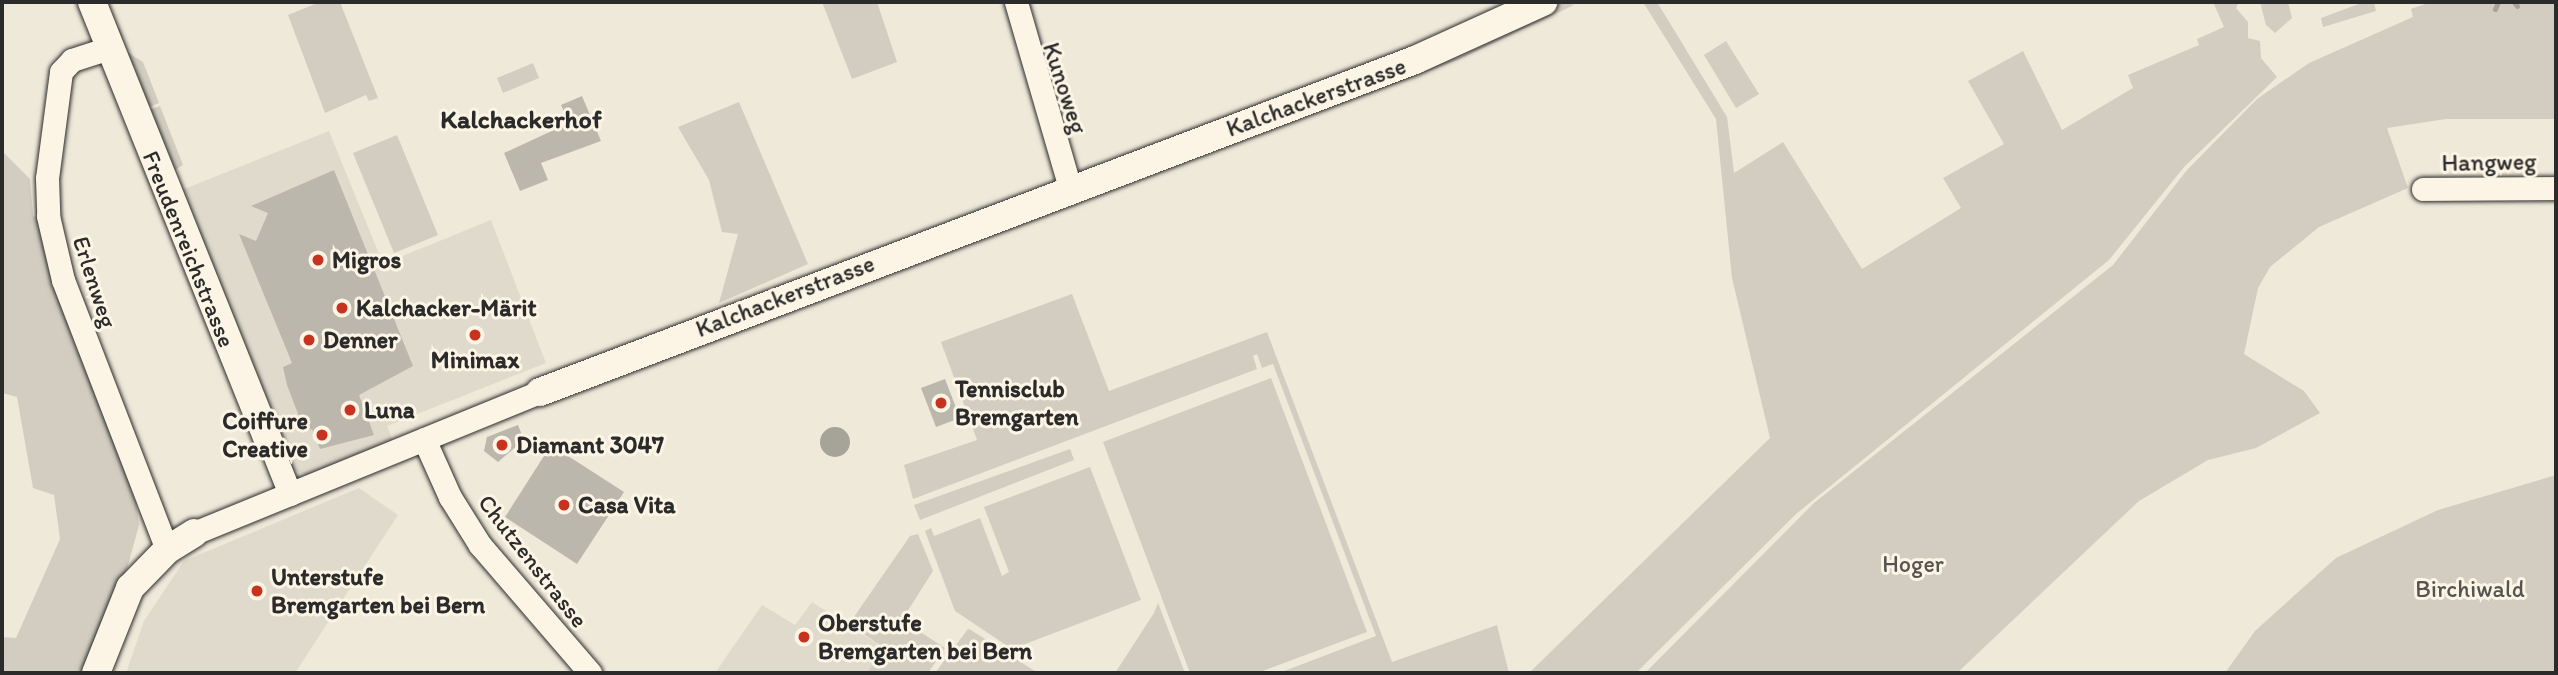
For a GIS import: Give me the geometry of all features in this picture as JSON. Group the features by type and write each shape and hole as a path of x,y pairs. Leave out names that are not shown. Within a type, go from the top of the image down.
{"street":[{"name":"Freudenreichstrasse","path":"92,2 290,494"},
{"name":"Kunoweg","path":"1016,2 1022,38 1070,188"},
{"name":"Kalchackerstrasse","path":"96,673 130,588 167,550 194,533 540,392 1070,188 1427,55 1543,2"},
{"name":"Erlenweg","path":"109,48 72,60 61,72 47,178 48,216 63,280 167,550"},
{"name":"Hangweg","path":"2423,189 2556,188"},
{"name":"Chutzenstrasse","path":"424,439 450,497 480,545 590,673"}],"shaded area":[{"path":"329,131 383,264 491,220 546,363 387,426 393,442 310,476 290,469 179,191"},
{"path":"835,427 846,431 850,442 846,453 835,457 824,453 820,442 824,431"},
{"name":"Unterstufe Bremgarten bei Bern","path":"359,488 398,515 295,673 126,673 144,621 184,561"},
{"name":"Oberstufe Bremgarten bei Bern","path":"812,602 884,648 867,673 715,673 762,605 795,625"}],"green space":[{"path":"320,2 340,2 378,98 369,101 366,95 325,113 288,15"},
{"path":"822,2 877,2 897,62 852,79"},
{"path":"1563,2 1574,5 1458,60 1109,190"},
{"path":"1643,2 1657,2 1727,117 1734,173 1783,142 1862,269 1961,208 1943,178 2004,144 1968,81 2023,51 2062,130 2133,88 2128,75 2199,45 2197,39 2224,27 2213,2 2239,2 2236,8 2248,22 2248,38 2260,41 2261,58 2277,77 2184,167 2109,260 1796,514 1636,673 1529,673 1770,438 1732,278 1716,119"},
{"path":"2260,2 2288,2 2292,18 2275,33 2266,25"},
{"path":"2364,2 2374,2 2376,11 2323,27 2321,18"},
{"name":"Hoger","path":"2431,2 2556,2 2556,119 2446,119 2387,128 2408,188 2319,227 2270,267 2258,288 2244,354 2304,391 2320,413 2256,448 2208,460 2139,501 1957,673 1645,673 1814,503 2113,265 2187,170 2257,99 2309,63 2413,17 2411,9"},
{"path":"119,27 127,52 143,62 159,103 149,107 134,66 128,68 114,28"},
{"path":"1726,41 1759,94 1736,108 1704,55"},
{"path":"533,63 539,78 503,93 497,78"},
{"path":"739,102 808,264 719,303 738,234 722,232 709,180 678,127"},
{"path":"160,106 183,165 168,174 144,112"},
{"path":"397,135 438,235 394,253 353,153"},
{"path":"2,151 30,179 33,216 41,218 136,503 139,525 127,569 105,612 85,673 2,673 2,637 16,638 60,539 54,495 33,488 17,397 2,393"},
{"path":"1072,294 1109,391 1267,332 1392,662 1497,625 1509,673 1279,673 1376,636 1273,364 1262,368 1257,354 1253,356 1257,369 913,499 904,465 977,440 941,342"},
{"path":"1271,378 1367,632 1257,673 1190,673 1103,442"},
{"path":"1070,449 1074,460 920,520 914,505"},
{"path":"1090,467 1141,600 1012,649 955,611 925,531 931,528 934,536 980,518 1002,576 1009,572 984,507"},
{"name":"Birchiwald","path":"2556,475 2556,673 2225,673 2255,631 2336,558 2438,510"},
{"path":"918,534 933,571 902,620 945,648 928,673 867,673 883,647 849,624 910,536"},
{"path":"1158,603 1185,673 1115,673 1154,613"},
{"path":"968,629 971,630 1038,673 935,673"}],"building":[{"path":"582,96 601,141 541,163 548,180 520,191 504,153 569,123 561,105"},
{"name":"Kalchacker-Märit","path":"334,170 413,366 359,395 374,435 320,449 312,429 305,432 287,385 283,367 292,363 239,234 256,241 268,213 251,206"},
{"name":"Tennisclub Bremgarten","path":"945,379 960,418 936,427 921,388"},
{"name":"Diamant 3047","path":"518,425 524,440 498,462 484,451 487,437"},
{"name":"Casa Vita","path":"551,445 624,492 577,564 505,517"}],"waterway":[{"path":"2495,9 2498,2"},
{"path":"2514,2 2517,6"}],"place":[{"name":"Migros","path":"318,260"},
{"name":"Kalchacker-Märit","path":"342,308"},
{"name":"Minimax","path":"475,335"},
{"name":"Denner","path":"309,340"},
{"name":"Tennisclub Bremgarten","path":"941,403"},
{"name":"Luna","path":"350,410"},
{"name":"Coiffure Creative","path":"322,435"},
{"name":"Diamant 3047","path":"502,445"},
{"name":"Casa Vita","path":"564,505"},
{"name":"Unterstufe Bremgarten bei Bern","path":"257,591"},
{"name":"Oberstufe Bremgarten bei Bern","path":"804,637"}],"district":[{"name":"Kalchackerhof","path":"521,120"}]}
